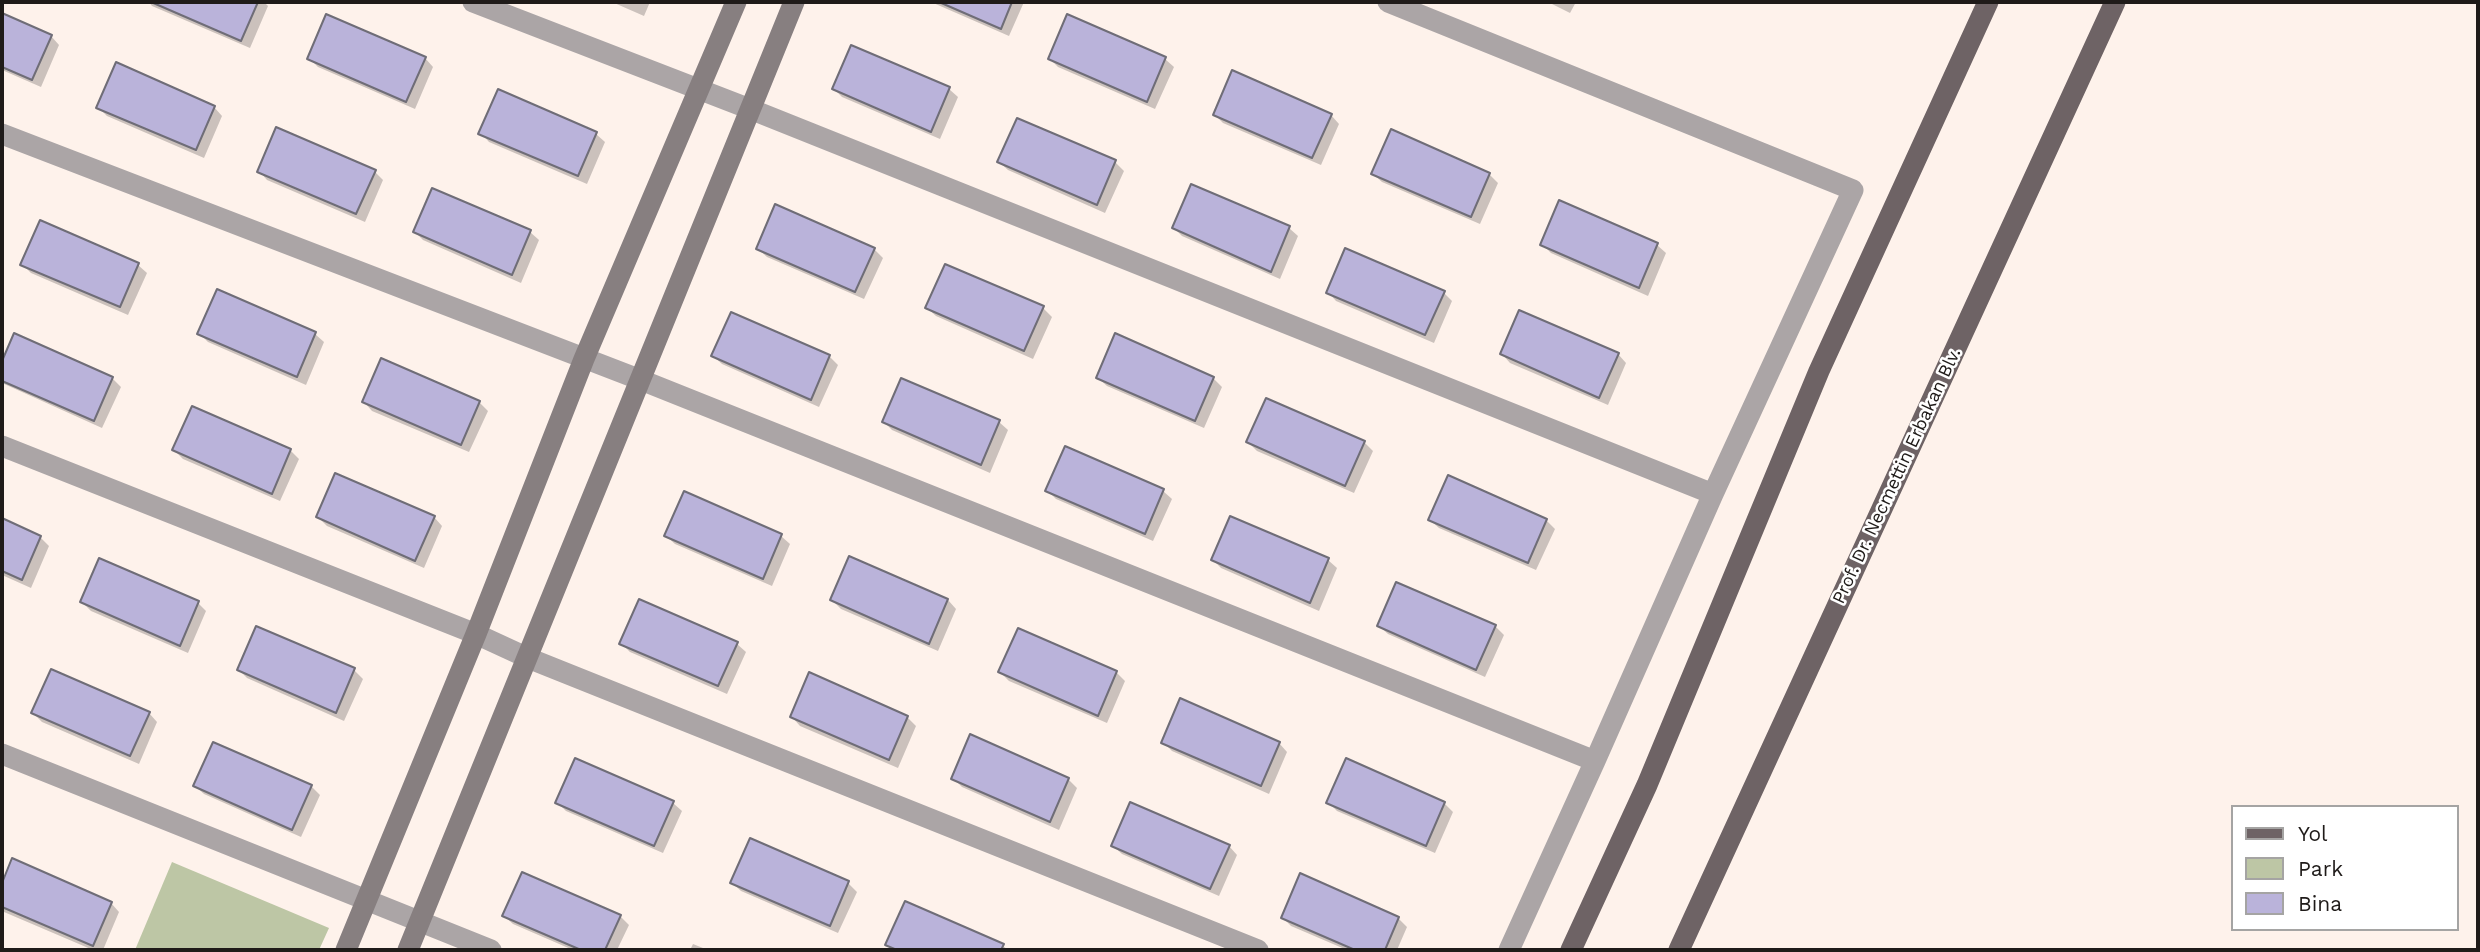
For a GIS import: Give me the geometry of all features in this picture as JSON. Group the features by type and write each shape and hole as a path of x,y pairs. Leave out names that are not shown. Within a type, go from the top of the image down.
{"main road":[{"path":"1571,950 1647,785 1819,371 1988,2"},
{"name":"Prof. Dr. Necmettin Erbakan Blv.","path":"1679,950 2115,2"}],"street":[{"path":"473,2 750,109 1713,494"},
{"path":"346,950 476,634 584,359 736,2"},
{"path":"408,950 794,2"},
{"path":"1388,2 1853,190 1713,494 1509,950"},
{"path":"2,134 641,380 1595,761"},
{"path":"2,446 1258,950"},
{"path":"2,754 491,950"}],"green space":[{"path":"172,862 329,928 319,950 135,950"}],"building":[{"path":"151,2 258,2 241,41"},
{"path":"939,2 1012,2 1001,29"},
{"path":"2,13 52,35 32,80 2,67"},
{"path":"326,14 426,57 406,102 307,59"},
{"path":"1067,14 1166,57 1147,102 1048,59"},
{"path":"851,45 950,87 931,132 832,89"},
{"path":"116,62 215,106 196,150 96,108"},
{"path":"1232,70 1332,114 1312,158 1213,115"},
{"path":"498,89 597,132 578,176 478,134"},
{"path":"1017,118 1116,160 1097,205 997,162"},
{"path":"276,127 376,170 356,214 257,172"},
{"path":"1391,129 1490,173 1471,217 1371,174"},
{"path":"1191,184 1290,226 1271,272 1172,228"},
{"path":"432,188 531,230 512,275 413,232"},
{"path":"1559,200 1658,243 1639,288 1540,245"},
{"path":"775,204 875,248 855,292 756,249"},
{"path":"40,220 139,263 120,307 20,265"},
{"path":"1345,248 1445,291 1425,335 1326,293"},
{"path":"945,264 1044,306 1024,351 925,308"},
{"path":"217,289 316,332 297,377 197,334"},
{"path":"1519,310 1619,353 1599,398 1500,354"},
{"path":"731,312 830,355 811,400 711,356"},
{"path":"14,333 113,377 94,421 2,381 2,361"},
{"path":"1115,333 1214,377 1195,421 1096,378"},
{"path":"381,358 480,401 461,445 362,402"},
{"path":"901,378 1000,420 981,465 882,422"},
{"path":"1266,398 1365,441 1345,486 1246,442"},
{"path":"192,406 291,449 272,494 172,450"},
{"path":"1065,446 1164,489 1145,534 1045,491"},
{"path":"335,473 435,516 415,561 316,517"},
{"path":"1448,475 1547,519 1528,563 1428,520"},
{"path":"684,491 782,534 763,579 664,536"},
{"path":"1230,516 1329,558 1310,603 1211,560"},
{"path":"2,518 41,536 22,580 2,571"},
{"path":"849,556 948,599 929,644 830,600"},
{"path":"99,558 199,601 180,646 80,602"},
{"path":"1396,582 1496,625 1476,670 1377,626"},
{"path":"639,599 738,642 718,686 619,644"},
{"path":"256,626 355,668 336,713 237,670"},
{"path":"1018,628 1117,671 1098,716 998,672"},
{"path":"51,669 150,712 130,756 31,713"},
{"path":"809,672 908,716 889,760 790,717"},
{"path":"1180,698 1280,742 1261,786 1161,743"},
{"path":"970,734 1069,778 1050,822 951,779"},
{"path":"213,742 312,785 292,830 193,786"},
{"path":"575,758 674,801 654,846 555,803"},
{"path":"1346,758 1445,802 1426,846 1326,803"},
{"path":"1130,802 1230,845 1210,889 1111,846"},
{"path":"750,838 849,881 830,926 730,883"},
{"path":"12,858 112,902 93,946 2,907 2,883"},
{"path":"522,872 621,915 605,950 581,950 502,916"},
{"path":"1300,873 1399,917 1385,950 1355,950 1281,918"},
{"path":"905,901 1004,944 1001,950 897,950 885,945"}]}
